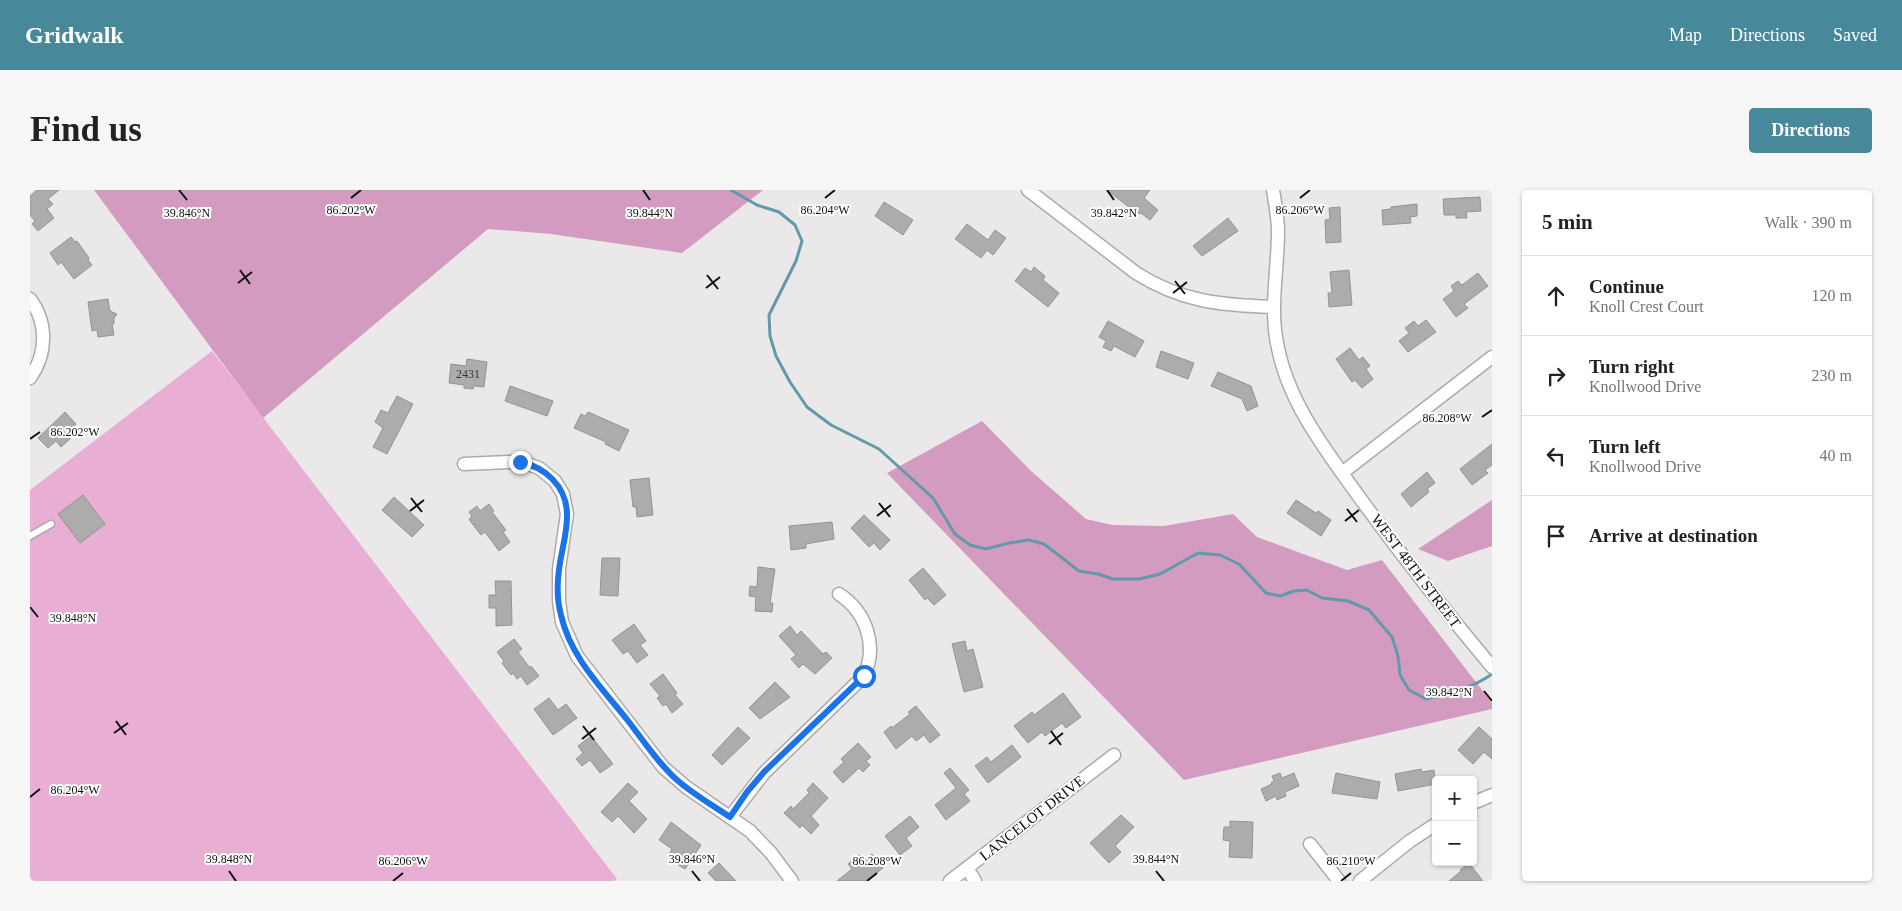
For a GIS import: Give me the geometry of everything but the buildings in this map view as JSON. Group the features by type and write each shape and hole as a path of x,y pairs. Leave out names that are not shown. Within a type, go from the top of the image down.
{"street":[{"path":"1028,190 1136,273 1155,284 1181,295 1211,303 1273,307"},
{"name":"WEST 48TH STREET","path":"1273,190 1278,229 1273,307 1278,349 1291,389 1308,421 1342,473 1400,553 1492,668"},
{"path":"30,299 38,313 43,334 41,355 38,365 30,378"},
{"path":"1342,473 1492,357"},
{"path":"464,464 524,463 539,468 555,481 562,494 567,514 559,569 558,601 562,622 577,656 663,766 686,787 758,838 792,881"},
{"path":"730,817 747,792 764,772 864,676 870,654 868,633 858,610 848,599 839,594"},
{"name":"LANCELOT DRIVE","path":"950,881 1114,755"},
{"path":"1477,801 1492,795"},
{"path":"1360,881 1432,827"},
{"path":"1310,844 1339,881"},
{"path":"967,868 975,881"}],"lane":[{"path":"30,536 51,524"}],"shaded area":[{"path":"94,190 763,190 682,253 551,234 488,229 263,418"},
{"path":"212,351 617,879 614,881 30,881 30,490"},
{"path":"982,421 1031,471 1086,519 1112,525 1164,526 1233,514 1257,537 1347,570 1382,560 1492,703 1492,709 1184,780 887,473"},
{"path":"1492,500 1492,546 1448,561 1418,549"}],"waterway":[{"path":"731,190 757,205 779,212 795,225 802,241 796,261 769,315 770,336 776,356 790,382 807,407 831,425 879,449 933,498 955,534 970,545 986,549 1029,540 1044,544 1079,571 1113,579 1139,579 1160,574 1198,553 1220,555 1239,564 1266,593 1280,596 1294,591 1307,590 1322,598 1348,601 1369,610 1392,637 1398,656 1400,675 1409,690 1426,699 1469,687 1492,674"}],"route":[{"path":"520,462 530,464 548,474 558,485 564,499 567,520 559,569 558,601 562,622 577,656 663,766 678,781 730,817 747,792 764,772 864,676"}]}
